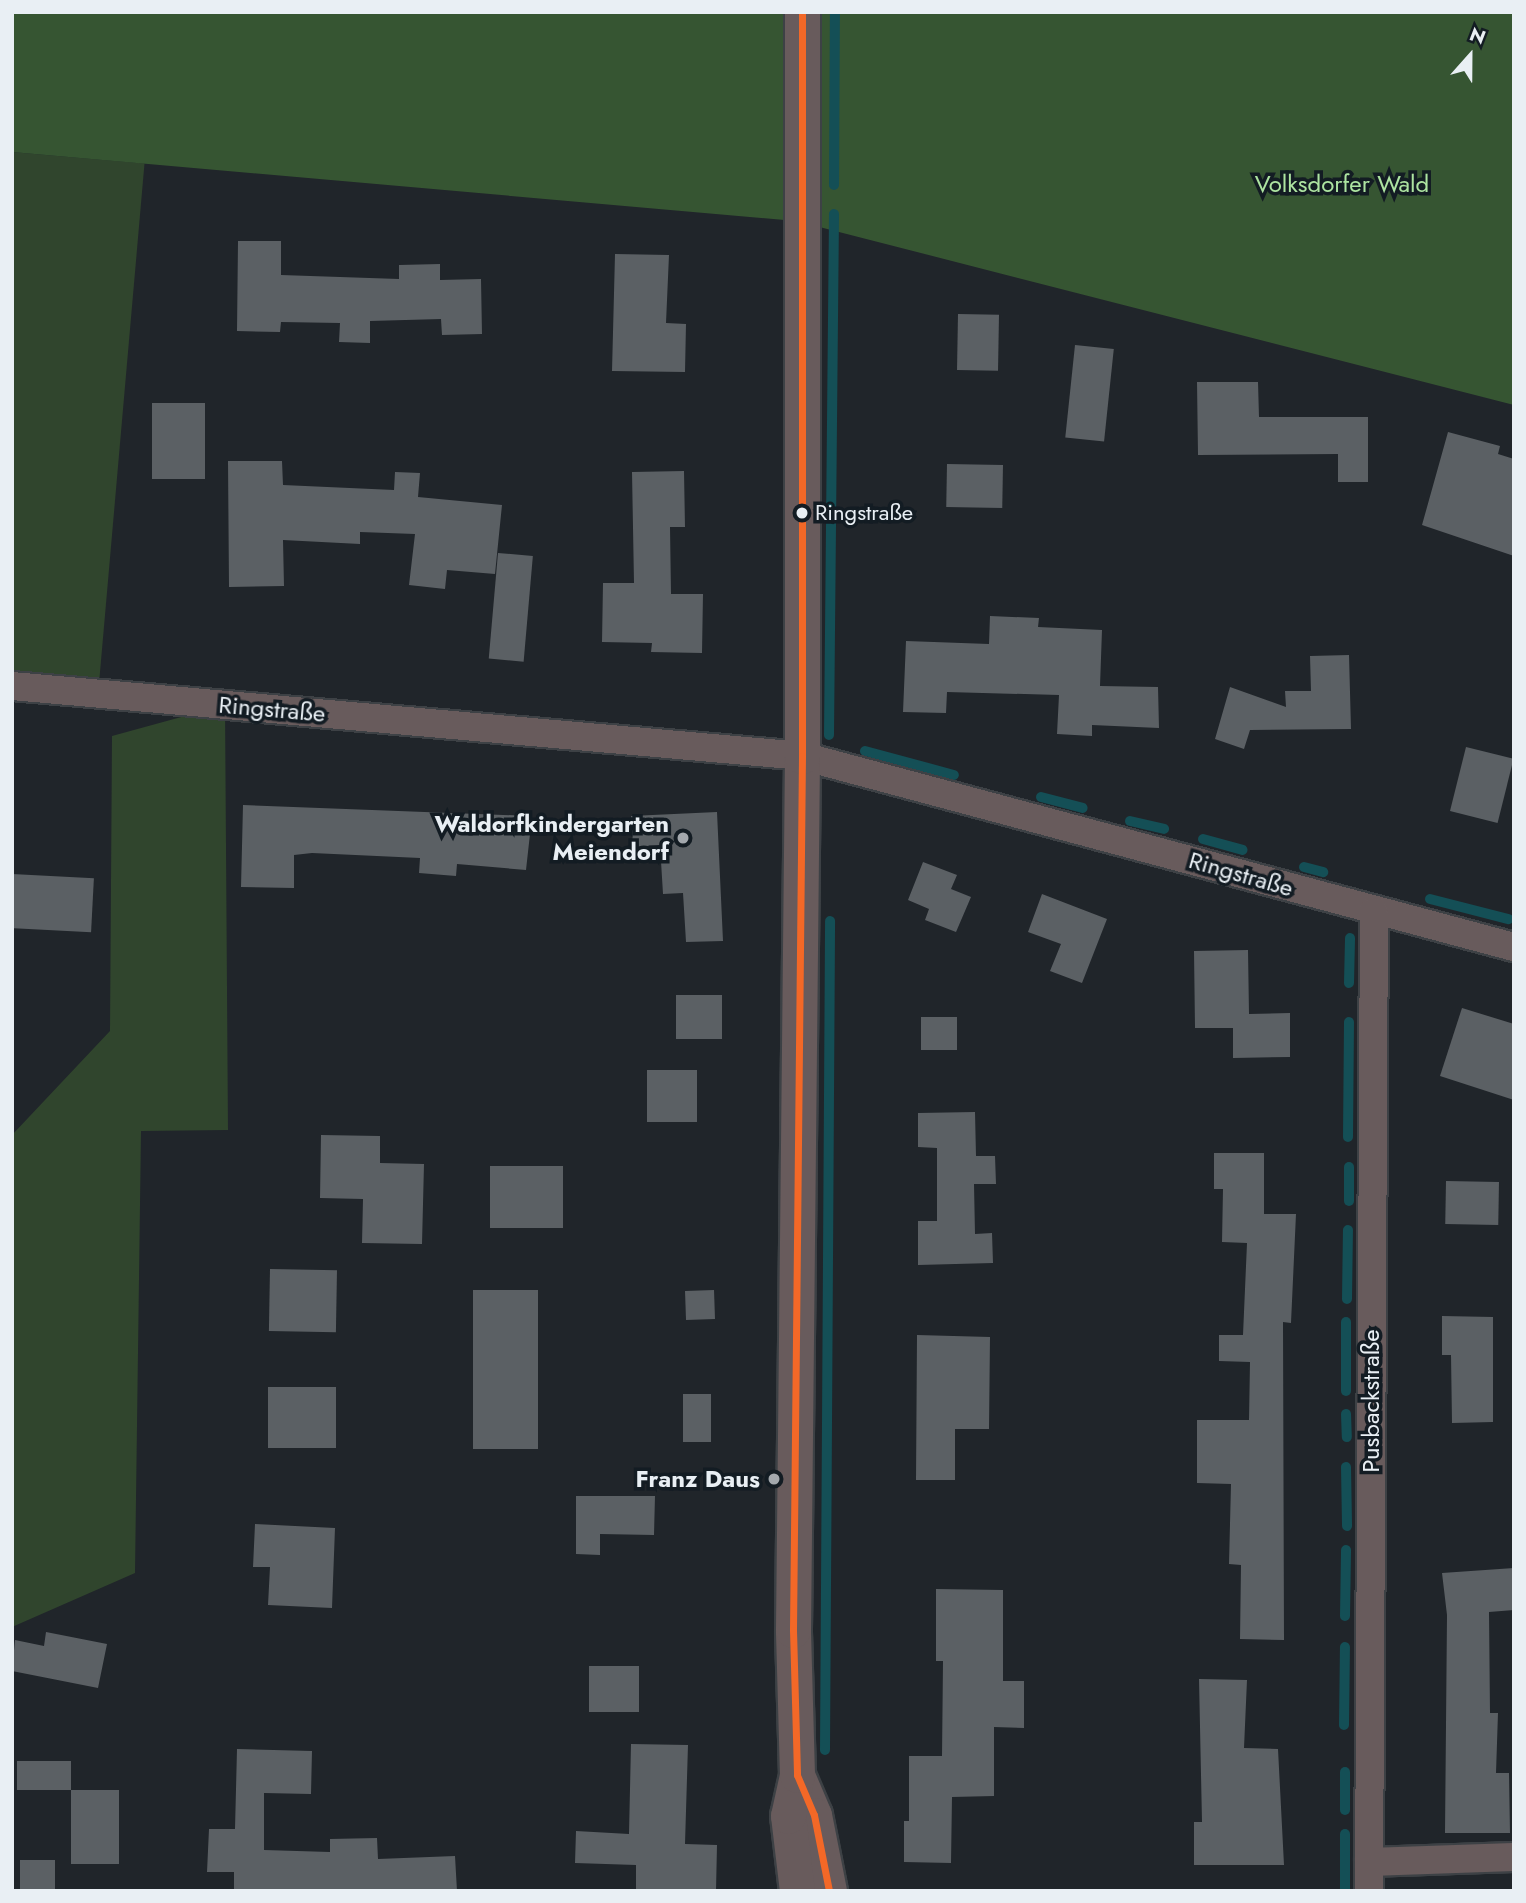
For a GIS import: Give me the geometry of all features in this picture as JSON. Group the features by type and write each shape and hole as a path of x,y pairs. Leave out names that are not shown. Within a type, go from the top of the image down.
{"street":[{"path":"797,1891 788,1816 797,1775 793,1630 803,756 802,12"},
{"name":"Ringstraße","path":"12,686 803,756 1374,912 1514,947"},
{"name":"Pusbackstraße","path":"1369,1891 1374,912"},
{"path":"797,1775 814,1815 829,1891"},
{"path":"1369,1862 1514,1857"}],"green space":[{"name":"Volksdorfer Wald","path":"12,12 1514,12 1514,405 796,221 12,152"},
{"path":"12,152 144,164 98,697 12,689"},
{"path":"225,705 228,1130 141,1131 135,1573 12,1627 12,1135 110,1031 112,736"}],"building":[{"path":"238,241 281,241 281,275 399,279 399,265 440,264 440,280 481,279 482,334 442,335 441,319 370,321 370,343 339,342 340,323 281,322 280,332 237,331"},
{"path":"615,254 669,255 666,323 686,324 685,372 612,371"},
{"path":"958,314 999,315 998,371 957,370"},
{"path":"1075,345 1114,349 1104,442 1065,437"},
{"path":"1197,382 1258,382 1259,417 1368,417 1368,482 1338,482 1338,454 1198,455"},
{"path":"152,403 205,403 205,479 152,479"},
{"path":"1448,432 1500,446 1498,454 1514,459 1514,556 1422,525"},
{"path":"228,461 282,461 283,485 394,490 395,472 420,473 418,497 502,505 495,574 447,570 445,589 409,585 415,534 360,532 360,544 283,540 284,586 229,587"},
{"path":"947,464 1003,465 1002,508 946,507"},
{"path":"684,471 685,527 670,527 671,594 703,594 702,653 651,652 652,643 602,642 603,583 634,583 632,472"},
{"path":"498,553 533,556 524,662 489,659"},
{"path":"990,616 1039,618 1038,627 1102,630 1100,686 1158,687 1159,728 1092,725 1092,736 1057,734 1059,695 947,692 946,713 903,712 906,641 989,644"},
{"path":"1349,655 1351,729 1250,730 1244,749 1215,739 1230,687 1286,707 1285,691 1311,691 1310,656"},
{"path":"1466,747 1514,759 1498,823 1450,811"},
{"path":"243,805 532,816 526,870 457,864 456,876 419,873 420,858 312,853 294,855 294,888 241,887"},
{"path":"717,812 723,941 686,942 683,893 663,894 660,845 633,847 631,816"},
{"path":"923,862 957,875 951,889 971,897 956,932 925,920 929,909 908,900"},
{"path":"12,874 94,878 91,932 12,928"},
{"path":"1042,894 1107,919 1082,983 1050,971 1061,944 1028,932"},
{"path":"1248,950 1249,1014 1290,1013 1290,1057 1233,1058 1233,1028 1195,1028 1194,951"},
{"path":"676,995 722,995 722,1039 676,1039"},
{"path":"1462,1008 1514,1024 1514,1100 1440,1076"},
{"path":"921,1017 957,1017 957,1050 921,1050"},
{"path":"647,1070 697,1070 697,1122 647,1122"},
{"path":"975,1112 976,1156 995,1156 996,1184 974,1184 975,1234 992,1233 993,1263 918,1265 918,1221 937,1221 937,1148 918,1147 918,1113"},
{"path":"321,1135 380,1136 380,1163 424,1164 422,1244 362,1243 363,1199 320,1198"},
{"path":"1214,1153 1264,1153 1264,1214 1296,1214 1291,1323 1283,1322 1284,1640 1240,1639 1241,1565 1229,1564 1231,1484 1197,1483 1197,1420 1249,1420 1250,1362 1219,1361 1219,1335 1243,1335 1247,1243 1222,1242 1223,1189 1214,1189"},
{"path":"490,1166 563,1166 563,1228 490,1228"},
{"path":"1446,1181 1499,1182 1498,1225 1445,1224"},
{"path":"270,1269 337,1270 336,1332 269,1331"},
{"path":"473,1290 538,1290 538,1449 473,1449"},
{"path":"714,1290 715,1319 686,1320 685,1291"},
{"path":"1442,1316 1493,1317 1493,1422 1452,1423 1451,1355 1442,1355"},
{"path":"917,1335 990,1337 989,1429 955,1429 955,1480 916,1480"},
{"path":"268,1387 336,1387 336,1448 268,1448"},
{"path":"683,1394 711,1394 711,1442 683,1442"},
{"path":"576,1496 655,1496 654,1535 600,1534 600,1555 576,1554"},
{"path":"255,1524 335,1528 332,1608 268,1605 270,1567 253,1567"},
{"path":"1514,1568 1514,1610 1489,1612 1490,1713 1498,1713 1496,1773 1509,1773 1510,1833 1445,1833 1447,1615 1442,1573"},
{"path":"936,1589 1003,1590 1003,1681 1024,1681 1024,1728 994,1727 994,1796 952,1797 951,1863 904,1862 904,1821 909,1821 909,1756 942,1756 943,1661 936,1661"},
{"path":"46,1632 107,1644 98,1688 12,1671 15,1640 44,1646"},
{"path":"589,1666 639,1666 639,1712 589,1712"},
{"path":"1199,1679 1247,1680 1244,1748 1278,1749 1284,1865 1194,1865 1194,1822 1202,1822"},
{"path":"631,1744 688,1745 685,1844 717,1845 716,1891 636,1889 636,1865 575,1863 576,1831 629,1834"},
{"path":"237,1749 312,1751 311,1794 264,1793 264,1850 330,1852 330,1839 377,1838 378,1859 455,1856 457,1891 234,1891 234,1872 207,1872 209,1829 235,1829"},
{"path":"17,1761 71,1761 71,1790 17,1790"},
{"path":"71,1790 119,1790 119,1864 71,1864"},
{"path":"20,1860 55,1860 55,1889 20,1889"}],"waterway":[{"path":"834,185 835,12"},
{"path":"829,735 834,214"},
{"path":"865,751 954,775"},
{"path":"1041,797 1083,808"},
{"path":"1130,821 1164,829"},
{"path":"1203,839 1243,850"},
{"path":"1304,867 1323,872"},
{"path":"1430,899 1508,919"},
{"path":"825,1750 830,921"},
{"path":"1349,983 1350,938"},
{"path":"1348,1137 1349,1022"},
{"path":"1349,1167 1349,1201"},
{"path":"1347,1299 1348,1230"},
{"path":"1346,1322 1346,1391"},
{"path":"1346,1414 1347,1437"},
{"path":"1346,1467 1347,1526"},
{"path":"1345,1616 1346,1550"},
{"path":"1344,1725 1345,1647"},
{"path":"1345,1772 1345,1810"},
{"path":"1345,1834 1345,1889"}],"transit line":[{"path":"802,12 802,756 793,1630 797,1775 814,1815 829,1891"}],"place":[{"name":"Ringstraße","path":"802,513"},
{"name":"Waldorfkindergarten Meiendorf","path":"683,838"},
{"name":"Franz Daus","path":"774,1479"}]}
